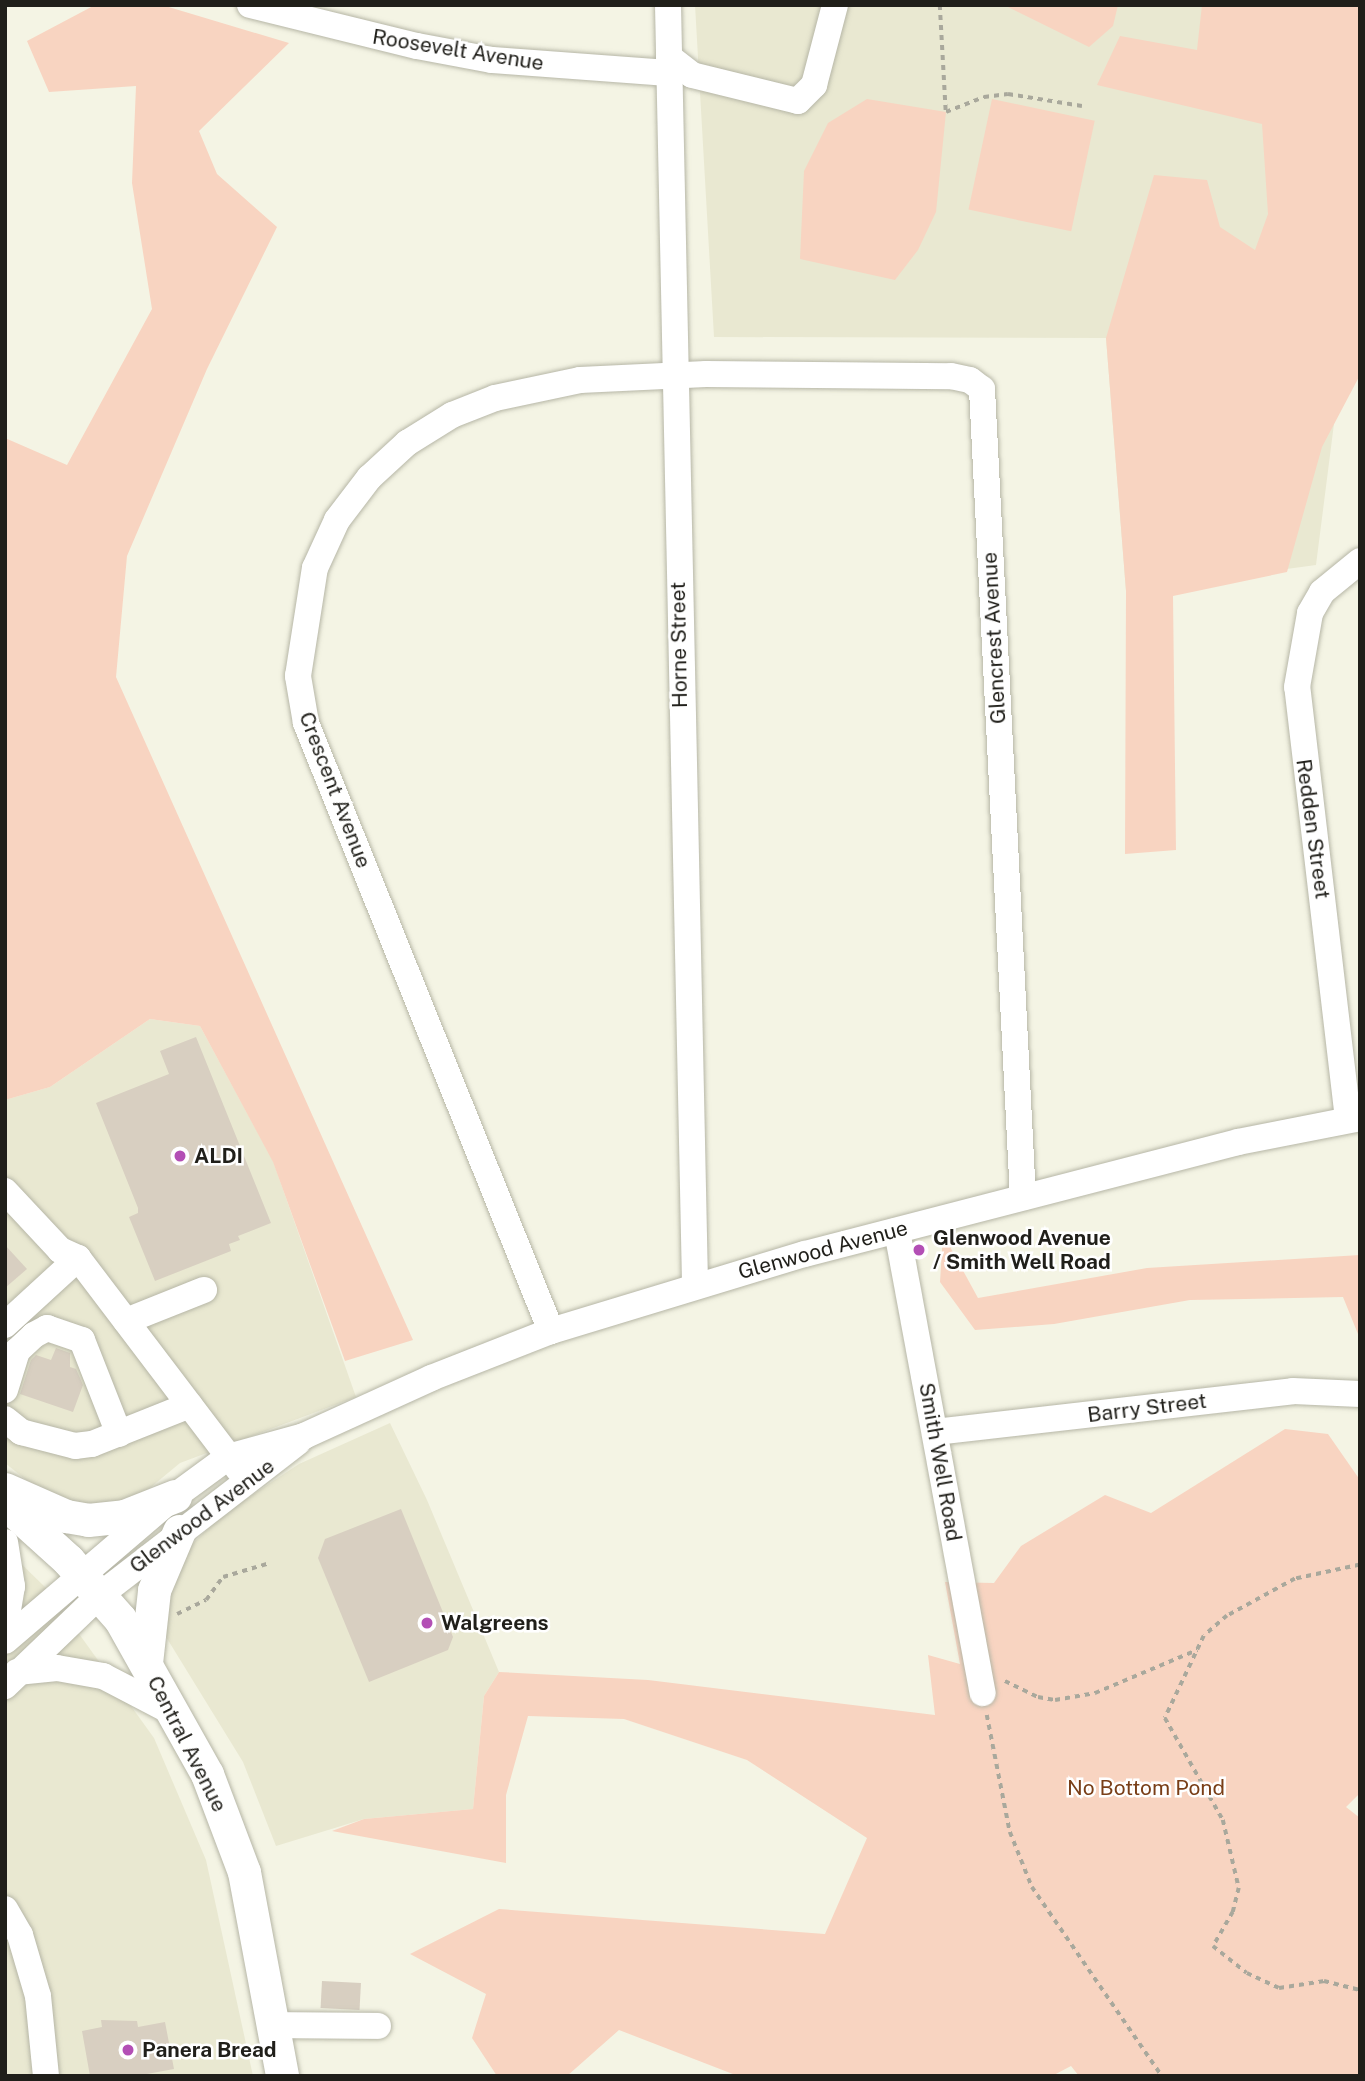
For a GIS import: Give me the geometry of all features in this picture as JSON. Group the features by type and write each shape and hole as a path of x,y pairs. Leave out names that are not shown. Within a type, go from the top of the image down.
{"main road":[{"path":"5,1489 66,1516 88,1520 124,1516 175,1496"},
{"name":"Central Avenue","path":"5,1503 92,1586 120,1619 176,1714 207,1774 244,1872 282,2076"},
{"path":"146,1663 154,1590 179,1531"}],"street":[{"name":"Roosevelt Avenue","path":"250,5 416,46 492,60 669,65"},
{"name":"Horne Street","path":"668,5 673,375 695,1284"},
{"path":"669,65 692,75 798,101 814,85 835,5"},
{"name":"Glencrest Avenue","path":"673,375 951,376 970,380 982,389 1023,1197"},
{"name":"Crescent Avenue","path":"551,1331 306,723 298,676 304,620 315,568 337,520 369,478 408,443 452,415 543,384 673,375"},
{"name":"Redden Street","path":"1354,1118 1297,687 1310,613 1322,592 1360,561"},
{"name":"Glenwood Avenue","path":"92,1586 175,1496 228,1457 304,1436 430,1378 551,1331 695,1284 1023,1197 1354,1118"},
{"path":"5,1191 60,1251 78,1258 249,1481"},
{"name":"Smith Well Road","path":"897,1231 980,1680"},
{"path":"5,1325 78,1258"},
{"path":"126,1321 204,1290"},
{"path":"5,1390 11,1343 47,1328 82,1340 119,1434"},
{"name":"Barry Street","path":"935,1432 1293,1391 1360,1394"},
{"path":"5,1419 15,1429 57,1444 92,1444 190,1405"},
{"name":"Glenwood Avenue","path":"92,1586 179,1531 249,1481 304,1436"},
{"path":"5,1542 12,1578 5,1628"},
{"path":"5,1641 92,1586"},
{"path":"11,1679 92,1586"},
{"path":"11,1679 57,1668 103,1676 176,1714"},
{"path":"5,1909 20,1935 38,1996 47,2076"},
{"path":"274,2025 378,2026"}],"path":[{"path":"940,5 946,112 984,97 1008,94 1082,106"},
{"path":"171,1615 206,1600 223,1577 270,1563"},
{"path":"1360,1565 1294,1579 1227,1616 1204,1636 1166,1718 1223,1821 1240,1888 1233,1912 1213,1946 1247,1973 1279,1988 1324,1981 1360,1990"},
{"path":"1162,2076 1032,1886 1010,1832 980,1680 1055,1700 1095,1693 1198,1650"}],"shaded area":[{"path":"695,5 1360,5 1360,220 1316,565 1126,591 1106,338 714,337"},
{"path":"150,1019 200,1026 273,1161 356,1397 180,1463 127,1507 75,1519 5,1463 5,1100 50,1087"},
{"path":"390,1423 427,1500 499,1672 484,1696 473,1809 364,1819 276,1846 243,1762 163,1632 163,1585 184,1552 222,1515 299,1464"},
{"path":"5,1548 46,1588 154,1738 206,1860 253,2076 5,2076"}],"green space":[{"path":"95,5 162,5 289,43 199,131 217,174 277,227 207,369 127,556 116,677 413,1340 345,1361 273,1162 200,1026 150,1019 50,1087 5,1100 5,438 67,465 152,309 132,183 136,86 49,92 27,41"},
{"path":"1004,5 1118,5 1113,26 1089,47"},
{"path":"1202,5 1360,5 1360,375 1322,447 1287,572 1173,596 1176,850 1125,854 1126,591 1106,338 1154,175 1207,180 1220,227 1255,250 1268,214 1262,124 1097,85 1120,36 1197,50"},
{"path":"867,99 946,112 936,212 918,250 895,280 800,259 804,171 828,123"},
{"path":"992,99 1095,121 1071,231 969,210"},
{"path":"943,1234 978,1298 1147,1268 1360,1255 1360,1339 1343,1297 1190,1300 1054,1324 975,1330 940,1282"},
{"name":"No Bottom Pond","path":"1285,1429 1328,1434 1360,1480 1360,1793 1346,1807 1360,1818 1360,2076 1079,2076 1071,2066 1052,2076 738,2076 619,2030 567,2076 497,2076 472,2038 486,1994 410,1954 499,1909 825,1934 867,1838 747,1760 624,1719 528,1716 506,1795 506,1863 332,1831 364,1819 473,1809 484,1696 499,1672 648,1680 935,1715 928,1655 960,1664 945,1582 994,1583 1021,1546 1105,1495 1151,1513"}],"building":[{"name":"ALDI","path":"196,1037 271,1223 238,1236 240,1240 229,1244 231,1251 155,1281 129,1217 138,1213 138,1208 96,1103 169,1074 160,1051"},
{"path":"5,1245 27,1269 5,1288"},
{"path":"56,1348 70,1353 70,1367 76,1369 83,1385 73,1412 20,1394 31,1360 36,1355 51,1360"},
{"name":"Walgreens","path":"401,1509 453,1637 448,1650 369,1682 318,1558 325,1539"},
{"path":"322,1981 361,1983 360,2010 321,2008"},
{"name":"Panera Bread","path":"101,2020 137,2021 138,2027 165,2022 174,2069 136,2076 90,2076 82,2031 102,2027"}],"place":[{"name":"ALDI","path":"180,1156"},
{"name":"Glenwood Avenue / Smith Well Road","path":"919,1250"},
{"name":"Walgreens","path":"427,1623"},
{"name":"Panera Bread","path":"128,2050"}]}
